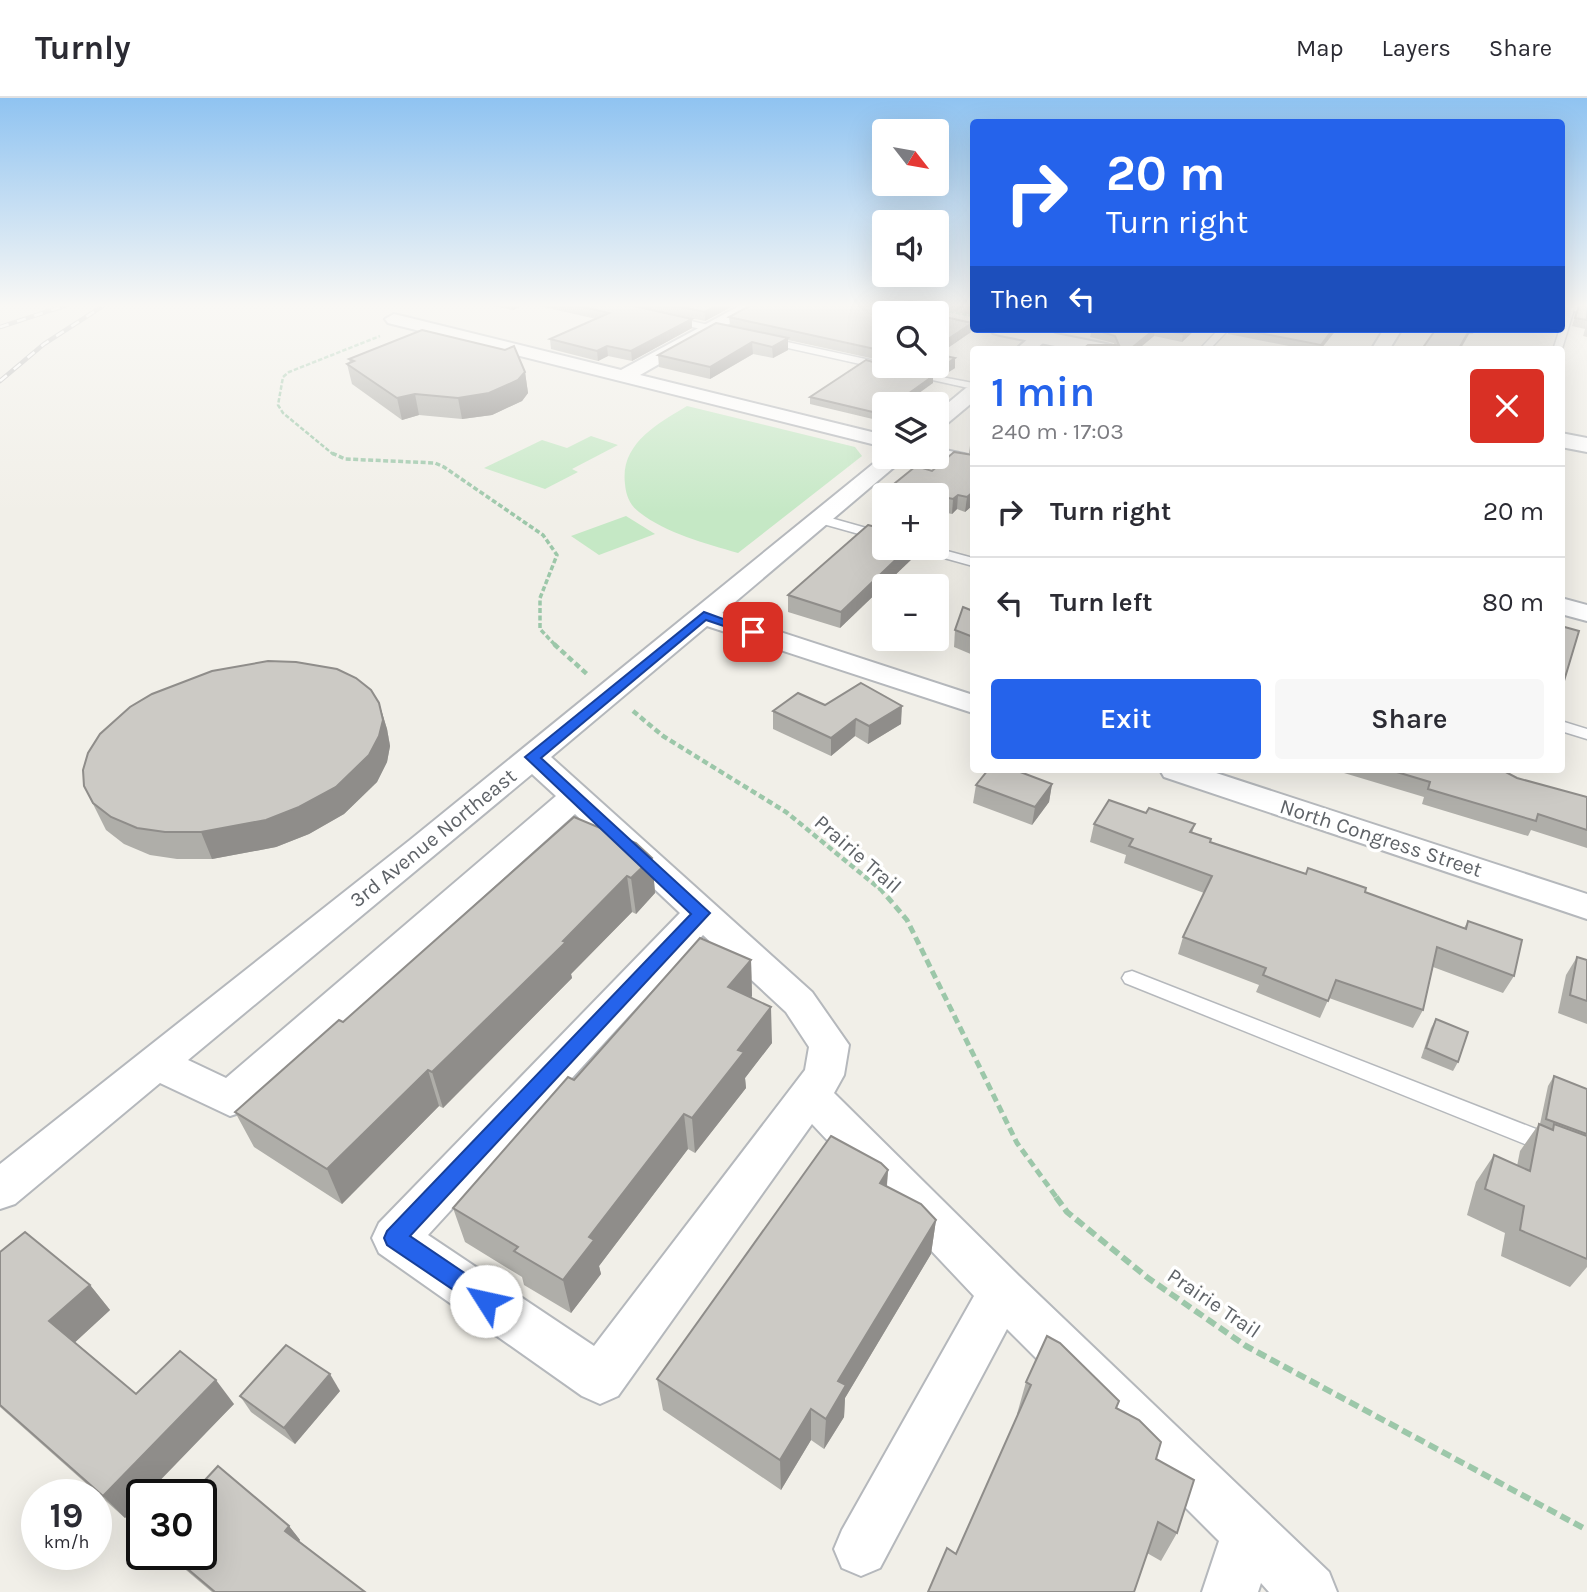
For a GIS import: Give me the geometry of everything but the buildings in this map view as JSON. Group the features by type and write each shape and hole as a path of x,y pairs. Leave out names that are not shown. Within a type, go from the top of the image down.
{"street":[{"path":"616,374 872,438"},
{"path":"624,376 628,374"},
{"path":"949,412 970,395"},
{"path":"1565,441 1587,445"},
{"path":"949,457 970,461"},
{"name":"3rd Avenue Northeast","path":"0,1190 880,469"},
{"path":"1565,607 1587,613"},
{"path":"704,616 970,703"},
{"path":"532,757 799,1002 829,1045 824,1075 600,1379 395,1238 702,913"},
{"name":"North Congress Street","path":"1184,773 1587,907"},
{"path":"156,1063 230,1099 575,797"},
{"path":"810,1095 1002,1292 1309,1592"},
{"path":"861,1549 1002,1292"},
{"path":"1230,1592 1249,1532"}],"lane":[{"path":"917,374 970,385"},
{"path":"820,519 872,534"},
{"path":"949,555 970,561"},
{"path":"1565,727 1587,734"},
{"path":"1132,978 1587,1159"}],"path":[{"name":"Prairie Trail","path":"287,374 283,377 278,405 283,413 334,455 360,461 435,463 543,536 555,548 557,555 540,598 540,629 572,663 663,736 786,812 876,884 907,920 1017,1143 1067,1212 1149,1278 1246,1346 1587,1530"}],"green space":[{"path":"687,406 855,447 862,456 738,553 687,537 650,520 636,509 627,496 625,470 628,457 635,446 653,428"},
{"path":"591,436 618,445 572,469 578,472 545,489 484,468 542,440 567,448"},
{"path":"626,516 655,534 599,555 571,536"}],"railway":[{"path":"0,381 9,374"}],"route":[{"path":"486,1301 395,1238 702,913 532,757 704,616 753,632"}]}
